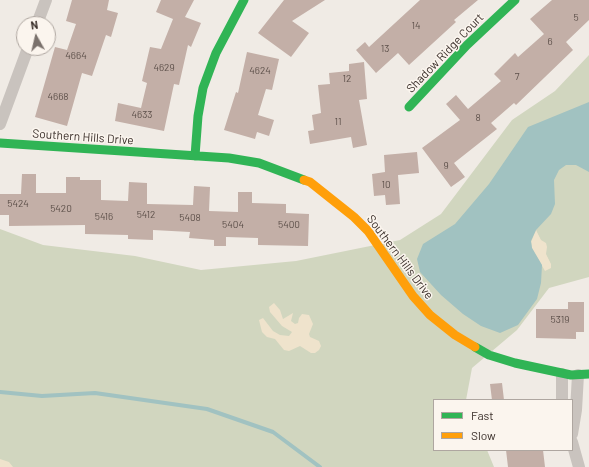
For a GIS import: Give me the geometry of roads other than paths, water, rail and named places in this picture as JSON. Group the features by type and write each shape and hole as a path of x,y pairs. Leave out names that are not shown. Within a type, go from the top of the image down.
{"street":[{"path":"40,16 46,0"},
{"path":"196,156 198,116 203,88 226,32 244,0"},
{"name":"Shadow Ridge Court","path":"409,107 467,45 515,0"},
{"path":"0,124 25,56"},
{"name":"Southern Hills Drive","path":"0,143 229,158 259,163 310,182 343,207 368,231 413,296 430,315 456,335 489,355 562,374 584,374"},
{"path":"562,374 562,399"},
{"path":"573,428 584,374"},
{"path":"573,445 580,467"}],"water":[{"path":"589,102 589,172 576,165 566,165 559,170 554,180 555,204 551,214 536,230 531,241 532,248 542,265 541,283 537,299 518,325 500,333 481,326 463,314 441,295 420,272 417,259 423,244 455,224 489,184 528,127"}],"waterway":[{"path":"0,392 42,396 95,393 207,409 273,432 320,467"}]}
